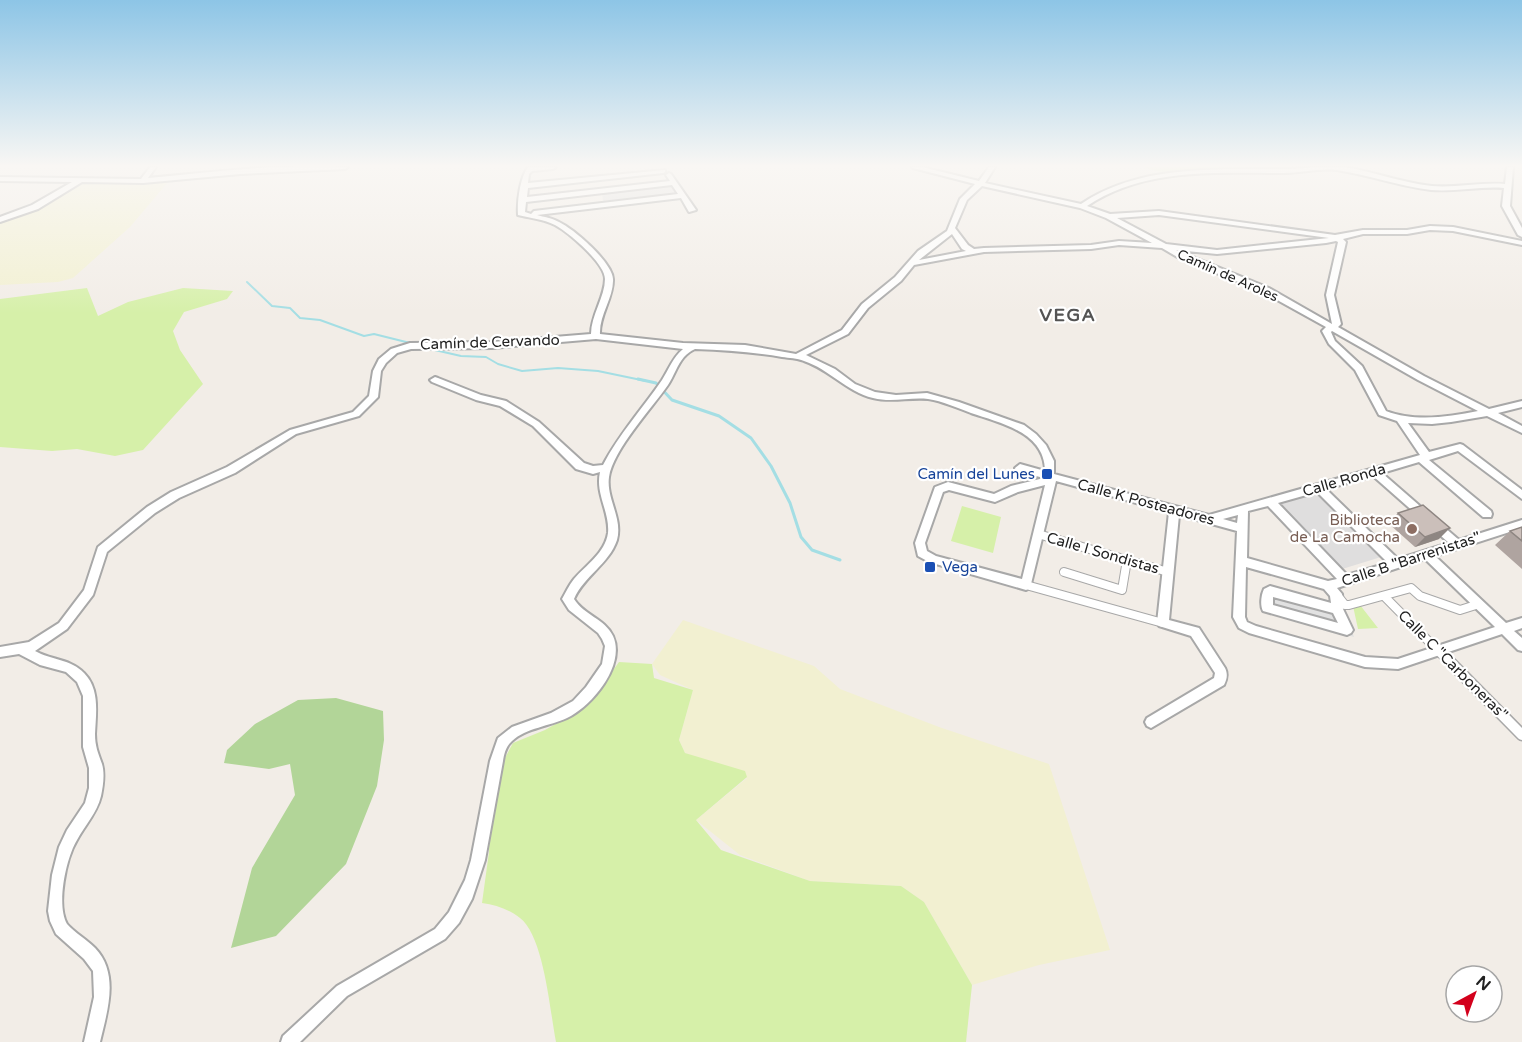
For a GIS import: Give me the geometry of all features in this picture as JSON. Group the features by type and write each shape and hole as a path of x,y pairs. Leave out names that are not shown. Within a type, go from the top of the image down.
{"street":[{"path":"532,216 561,226 606,267 609,277 594,331 596,336"},
{"path":"798,356 826,344 845,332 865,306 914,263 921,253 952,229 957,216"},
{"path":"1109,216 1115,216"},
{"name":"Camín de Aroles","path":"1109,216 1182,256 1266,290 1330,328 1522,430"},
{"path":"1178,216 1337,237 1342,242 1330,295 1337,324 1326,331 1332,342 1359,368 1379,410 1387,415 1422,420 1467,418 1522,404"},
{"path":"1511,216 1522,236"},
{"path":"914,263 973,252 1091,247 1127,243 1217,252 1326,241 1363,232 1407,232 1441,228 1522,243"},
{"path":"952,229 965,247 973,252"},
{"name":"Camín de Cervando","path":"23,650 40,642 63,626 89,592 102,550 116,537 163,502 231,470 293,432 356,414 362,410 373,397 377,371 382,361 394,351 416,345 492,345 596,336 693,347 733,347 798,356"},
{"path":"289,1042 342,991 440,934 451,923 472,885 485,809 501,744 514,732 559,716 579,705 608,667 611,657 606,634 593,620 575,609 568,598 574,587 600,560 612,540 614,530 612,516 604,489 606,468 680,356 693,347"},
{"path":"798,356 815,362 852,386 873,395 896,398 927,396 1021,427 1030,433 1049,460 1051,478 1026,585"},
{"path":"435,380 479,398 503,403 536,424 580,466 593,470 606,468"},
{"path":"1399,418 1424,458 1487,514"},
{"name":"Calle Ronda","path":"1209,519 1374,471 1464,448 1522,495"},
{"name":"Calle K Posteadores","path":"1020,468 1242,528"},
{"path":"1374,471 1457,544"},
{"path":"1051,478 995,498 948,486 939,490 920,543 922,553 933,559 1195,632 1221,672 1220,681 1150,722"},
{"path":"1318,487 1396,564"},
{"path":"1270,501 1345,580"},
{"path":"1243,509 1239,617 1243,625 1253,630 1365,662 1398,664 1522,623"},
{"path":"1163,623 1174,510"},
{"name":"Calle B \"Barrenistas\"","path":"1241,561 1332,590 1345,580 1457,544 1519,527"},
{"name":"Calle I Sondistas","path":"1038,534 1168,572"},
{"path":"1427,555 1522,645"},
{"path":"1064,573 1122,590 1127,560"},
{"path":"1332,590 1349,605 1411,588 1420,596 1460,610 1479,604"},
{"path":"1332,590 1337,609 1347,630 1268,609 1268,592 1270,591 1337,609"},
{"name":"Calle C \"Carboneras\"","path":"1384,596 1522,735"},
{"path":"0,652 23,650 45,662 73,670 90,695 92,706 88,735 90,756 97,773 93,798 63,854 54,909 56,924 62,933 86,947 101,970 102,993 92,1042"}],"shaded area":[{"path":"13,216 140,216 73,278 58,282 0,285 0,222"},
{"path":"1315,492 1381,557 1339,570 1276,504"},
{"path":"1266,587 1343,609 1354,637 1265,610"},
{"path":"683,620 814,666 840,689 939,727 1049,764 1110,950 1039,965 972,985 924,902 901,886 810,881 740,855 696,820 747,778 685,753 679,740 693,690 660,675 652,664"}],"green space":[{"path":"87,288 98,316 128,302 183,288 233,291 227,299 184,312 173,331 180,350 203,384 143,450 115,456 77,449 52,451 0,447 0,299"},
{"path":"962,506 1001,517 993,553 951,541"},
{"path":"1360,605 1378,628 1358,629 1353,606"},
{"path":"619,662 652,664 654,678 693,690 679,740 685,753 745,771 747,777 696,820 721,850 810,881 901,886 924,902 972,985 966,1042 556,1042 545,975 535,941 528,927 511,912 482,903 489,852 490,786 513,743 545,730 587,706"},
{"path":"336,698 383,711 384,740 377,786 346,864 276,936 231,948 252,868 295,795 290,764 269,769 224,763 227,750 255,724 298,700"}],"building":[{"path":"1423,505 1450,528 1425,537 1398,513"},
{"path":"1522,527 1522,541 1510,531"}],"waterway":[{"path":"247,282 272,306 290,308 300,318 320,320 364,336 374,334 414,344"},
{"path":"426,348 461,356 486,357 498,364 522,371 558,368 598,371 646,381"},
{"path":"638,379 656,383 672,400 719,416 751,438 771,466 790,503 801,537 812,550 840,560"}],"place":[{"name":"Camín del Lunes","path":"1047,474"},
{"name":"Biblioteca de La Camocha","path":"1412,529"},
{"name":"Vega","path":"930,567"}],"district":[{"name":"VEGA","path":"1068,315"}]}
